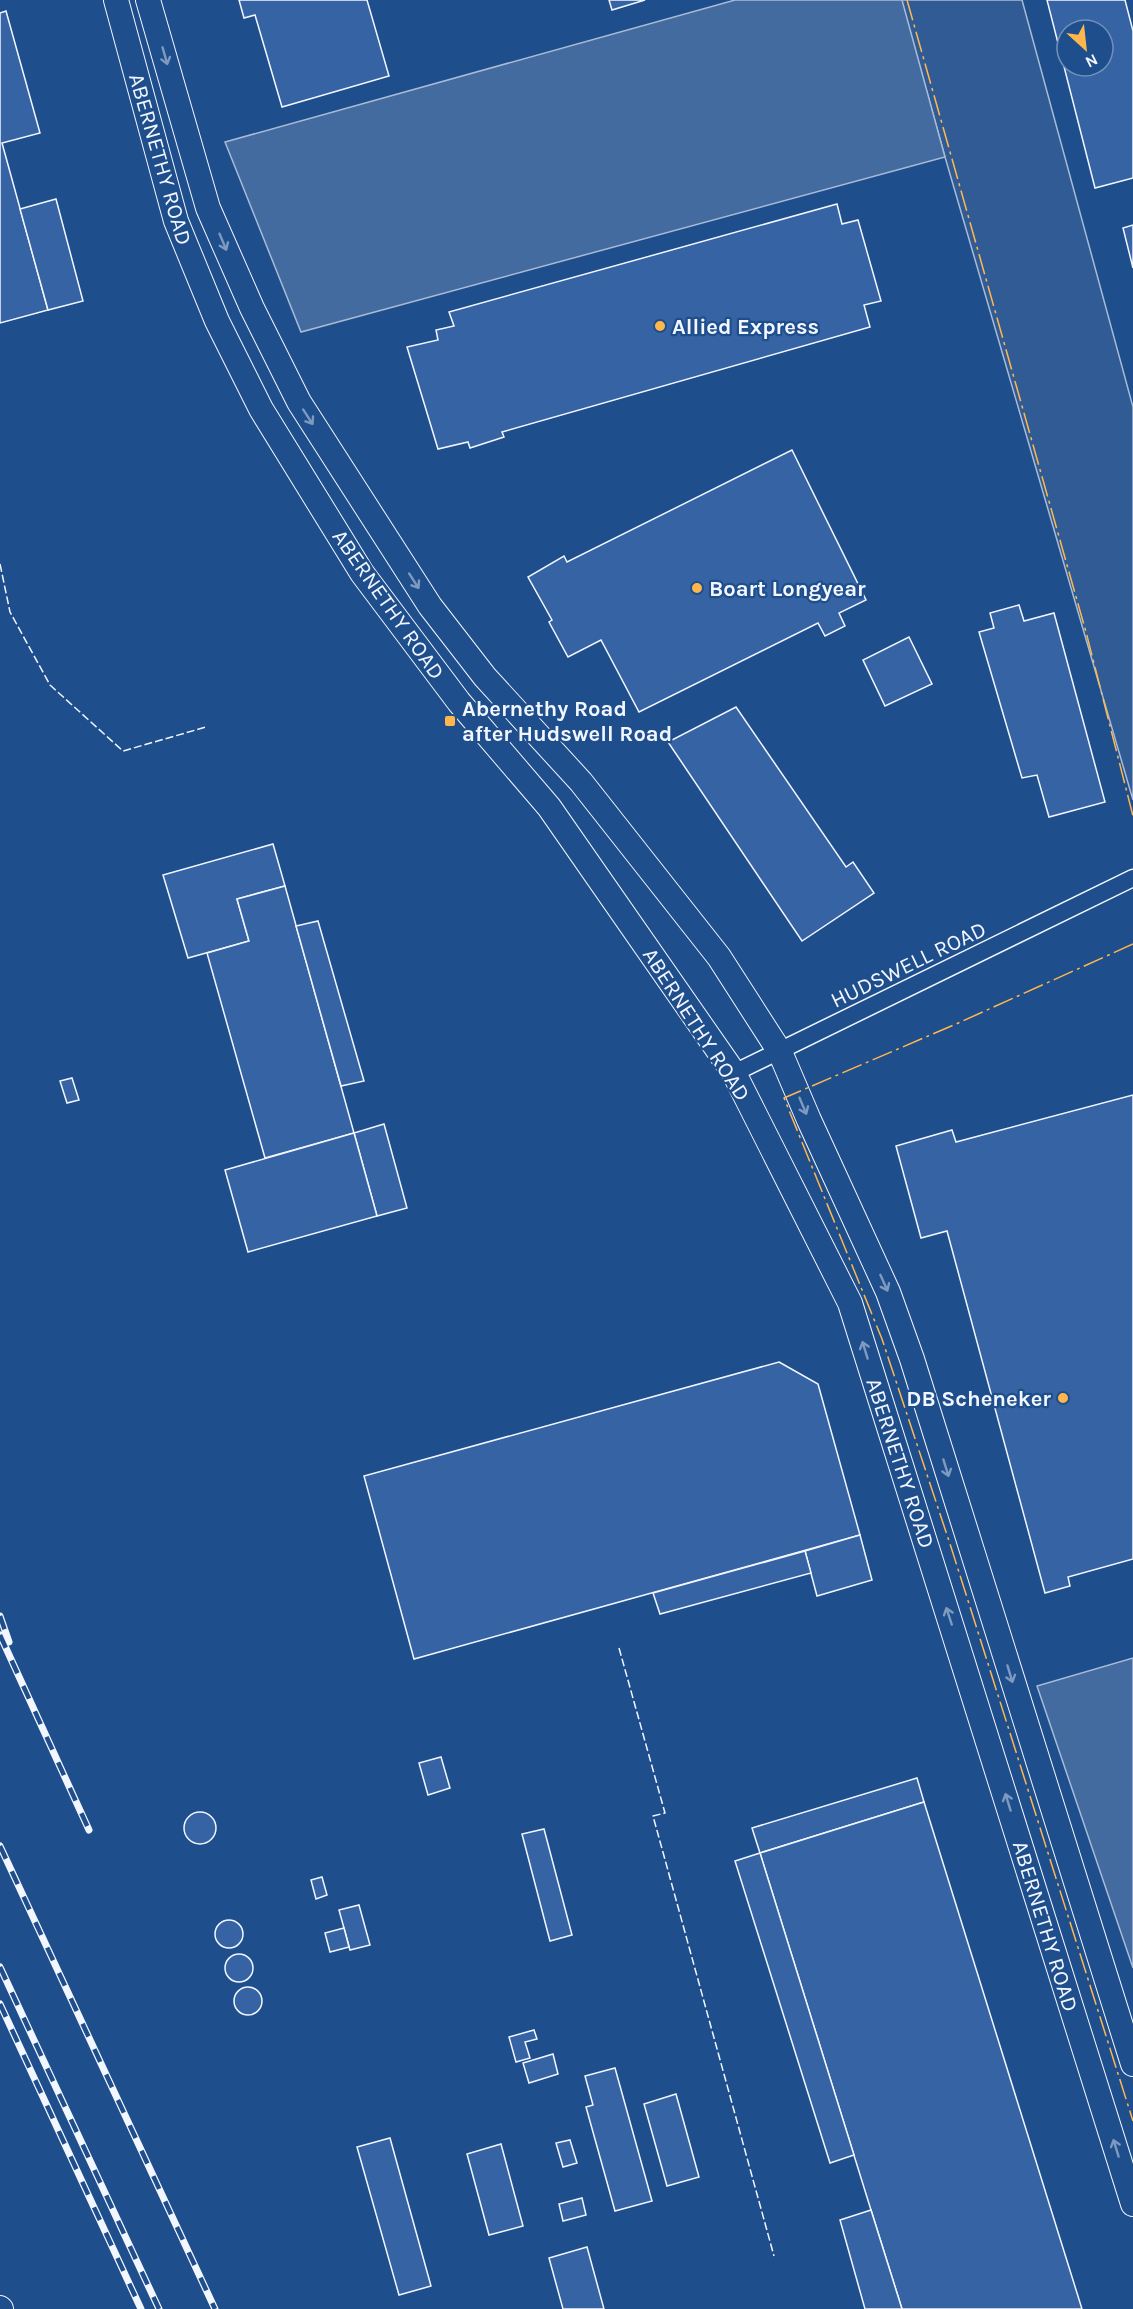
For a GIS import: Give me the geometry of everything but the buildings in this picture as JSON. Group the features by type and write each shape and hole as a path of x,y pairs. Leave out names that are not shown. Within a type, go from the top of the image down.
{"main road":[{"name":"ABERNETHY ROAD","path":"116,0 176,221 216,321 261,409 362,573 459,702 549,807 734,1073 850,1303 1133,2204"},
{"name":"ABERNETHY ROAD","path":"148,0 208,208 252,308 299,402 430,606 485,677 581,782 719,957 780,1052 888,1292 912,1359 1133,2064"},
{"path":"176,221 208,208"}],"street":[{"name":"HUDSWELL ROAD","path":"734,1073 1133,878"},
{"name":"HUDSWELL ROAD","path":"1101,894 1133,884"}],"shaded area":[{"path":"735,0 902,0 945,157 301,332 225,142"},
{"path":"901,0 1022,0 1133,407 1133,800 945,157"},
{"path":"1133,1658 1133,1968 1037,1686"}],"railway":[{"path":"0,1616 9,1642"},
{"path":"0,1635 89,1830"},
{"path":"0,1846 215,2309"},
{"path":"0,1967 159,2309"},
{"path":"0,2004 141,2309"}],"fence":[{"path":"0,564 10,612 50,685 123,751 206,727"},
{"path":"619,1648 665,1813 653,1816 774,2256"}],"power":[{"path":"907,0 1086,632 1133,816"},
{"path":"1133,944 784,1098 882,1339 951,1547 1133,2121"}],"place":[{"name":"Allied Express","path":"660,326"},
{"name":"Boart Longyear","path":"697,588"},
{"name":"Abernethy Road after Hudswell Road","path":"450,721"},
{"name":"DB Scheneker","path":"1063,1398"}]}
